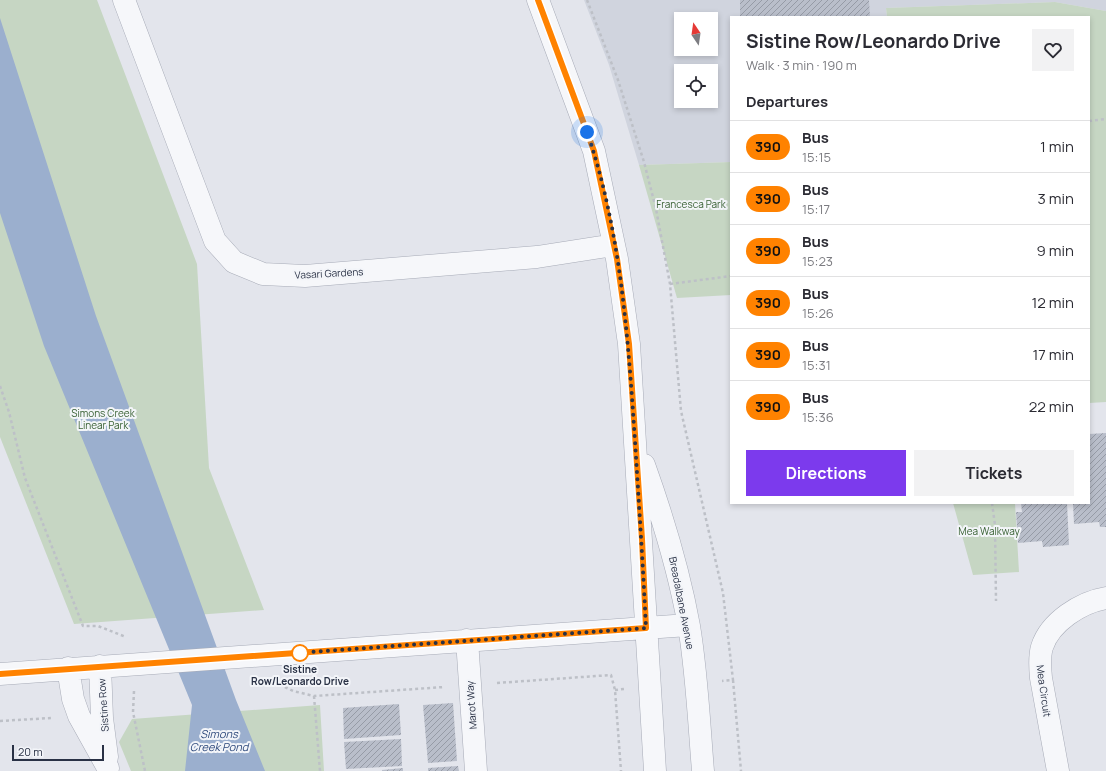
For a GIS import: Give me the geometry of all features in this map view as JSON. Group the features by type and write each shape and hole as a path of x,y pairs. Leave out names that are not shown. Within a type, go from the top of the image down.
{"street":[{"name":"Vasari Gardens","path":"124,0 215,241 234,262 263,274 305,276 537,257 614,245"},
{"name":"Breadalbane Avenue","path":"538,0 594,151 614,245 629,344 655,771"},
{"name":"Breadalbane Avenue","path":"635,441 667,530 688,625 696,683 703,771"},
{"name":"Mea Circuit","path":"1058,771 1041,678 1040,663 1042,646 1053,629 1070,612 1095,600 1106,598"},
{"path":"0,674 688,625"},
{"name":"Marot Way","path":"467,640 476,771"},
{"name":"Sistine Row","path":"100,666 102,718 109,769"},
{"name":"Sistine Row","path":"68,668 73,699 80,716 109,769"}],"path":[{"path":"587,0 618,80 644,162 656,209 670,284 675,338"},
{"path":"1090,121 1106,119"},
{"path":"670,284 730,276"},
{"path":"0,386 9,412 24,478 83,626 98,626 130,639 139,664 134,693 133,712 145,771"},
{"path":"992,504 995,525 996,601"},
{"path":"733,680 742,771"},
{"path":"314,696 320,771"}],"shaded area":[{"path":"584,0 1106,0 1106,11 1055,2 886,8 887,16 730,16 730,162 639,165 609,65"}],"green space":[{"name":"Simons Creek Linear Park","path":"0,0 97,0 197,264 209,468 264,610 74,624 0,437"},
{"path":"1055,2 1106,11 1106,402 1090,403 1090,16 887,16 886,8"},
{"name":"Francesca Park","path":"730,162 730,295 677,298 639,165"},
{"name":"Mea Walkway","path":"953,504 1015,504 1019,572 973,575"},
{"path":"320,705 324,771 131,771 119,742 132,719"}],"water":[{"name":"Simons Creek Pond","path":"0,18 96,316 236,700 265,771 185,771 192,705 44,346 0,213"}],"building":[{"path":"740,0 869,0 870,16 740,16"},
{"path":"1106,433 1106,527 1100,527 1099,522 1074,524 1073,504 1090,504 1090,434"},
{"path":"1021,504 1067,504 1069,545 1043,547 1042,541 1018,543 1016,512 1022,512"},
{"path":"453,703 457,761 428,763 423,705"},
{"path":"399,704 401,735 344,739 343,708"},
{"path":"401,739 402,766 346,769 344,742"},
{"path":"458,766 459,771 428,771 428,768"},
{"path":"403,768 403,771 382,771 382,770"}],"bus line":[{"name":"390","path":"0,674 646,628 642,539 629,344 617,259 594,151 538,0"}],"place":[{"name":"Sistine Row/Leonardo Drive","path":"300,653"}],"route":[{"path":"300,653 296,653 646,628 642,539 629,344 617,259 607,208 594,151 587,132"}]}
